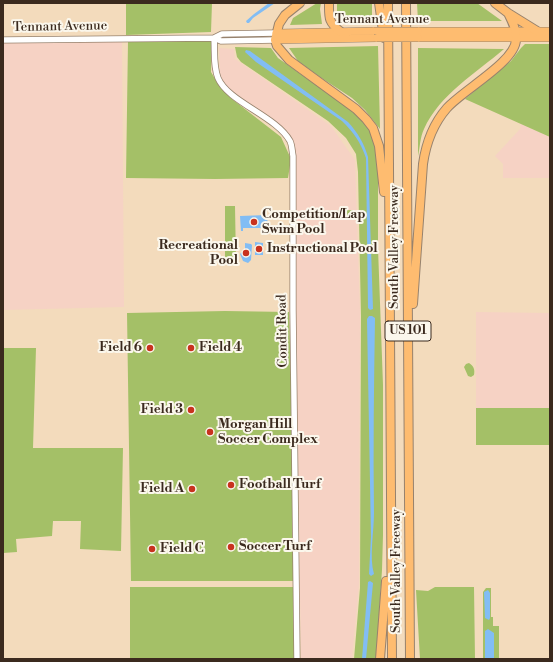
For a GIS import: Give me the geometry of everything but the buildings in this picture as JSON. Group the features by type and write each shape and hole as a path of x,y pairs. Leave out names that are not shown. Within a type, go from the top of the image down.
{"highway":[{"path":"300,3 282,19 276,37 280,50 289,60 356,109 373,128 382,159 390,259"},
{"path":"329,3 330,21 340,32"},
{"path":"379,3 389,80"},
{"name":"South Valley Freeway","path":"388,3 392,659"},
{"name":"South Valley Freeway","path":"406,3 410,659"},
{"path":"495,3 537,31"},
{"path":"408,331 412,311 423,164 429,139 436,123 448,108 506,59 512,52 516,35 508,13"},
{"path":"380,659 387,570 391,558"}],"main road":[{"name":"Tennant Avenue","path":"516,35 537,31 550,31"},
{"name":"Tennant Avenue","path":"276,37 340,32 375,35"},
{"name":"Tennant Avenue","path":"276,37 516,35 550,38"}],"street":[{"name":"Tennant Avenue","path":"3,40 214,38 221,41 276,37"},
{"name":"Condit Road","path":"214,38 216,73 221,84 278,128 290,141 293,156 293,310 297,659"}],"shaded area":[{"path":"122,38 124,307 3,310 3,40"},
{"path":"219,48 234,49 235,59 331,126 355,160 360,311 359,584 352,659 301,659 293,156 283,133 225,88 220,77"},
{"path":"521,124 550,137 550,178 503,178 503,164 495,156 520,129"},
{"path":"476,312 550,313 550,445 476,445"}],"green space":[{"path":"126,3 212,3 211,32 126,35"},
{"path":"317,3 321,3 320,9 322,24 290,25 293,18"},
{"path":"337,3 372,3 372,20 337,18"},
{"path":"417,3 477,3 502,21 418,21"},
{"path":"212,40 211,72 220,87 232,99 281,137 291,159 288,178 126,178 128,41"},
{"path":"525,44 550,44 550,137 465,99 511,61"},
{"path":"378,46 380,129 365,110 352,98 298,61 289,48"},
{"path":"235,47 271,48 278,58 354,112 366,124 374,139 378,156 378,248 383,385 383,535 376,659 354,659 360,588 361,316 358,172 356,154 346,138 328,121 241,62 237,57"},
{"path":"418,48 504,49 460,85 439,105 431,116 423,132 418,156"},
{"path":"225,206 235,206 236,262 225,261"},
{"path":"353,210 344,218 325,218 325,211"},
{"name":"Morgan Hill Soccer Complex","path":"225,311 289,312 297,581 131,581 127,313"},
{"path":"3,348 36,348 33,448 123,448 121,551 80,549 81,521 53,521 52,536 16,539 17,552 3,553"},
{"path":"469,363 472,365 474,370 474,375 471,377 468,376 464,367"},
{"path":"476,408 550,408 550,445 476,445"},
{"path":"130,587 295,587 296,659 130,659"},
{"path":"435,587 474,587 475,659 420,659 416,590 428,591"},
{"path":"486,588 491,588 491,617 493,617 493,626 499,626 499,659 483,659 483,592"}],"water":[{"path":"269,3 275,3 247,23 246,21"},
{"path":"246,50 250,51 348,122 358,134 365,147 368,157 373,309 370,310 368,308 366,158 359,142 342,121 256,62 245,52"},
{"name":"Competition/Lap Swim Pool","path":"267,215 268,228 243,228 243,231 241,231 240,216"},
{"name":"Instructional Pool","path":"255,242 263,243 263,255 255,255"},
{"name":"Recreational Pool","path":"245,243 252,245 251,260 248,263 243,261 240,254 243,251 248,251 248,249 245,249"},
{"path":"369,316 375,318 374,513 372,552 374,574 371,576 369,574 371,537 367,319"},
{"path":"370,581 373,583 366,659 362,659 368,582"},
{"path":"488,590 490,593 489,620 485,618 484,592"},
{"path":"488,629 494,633 494,659 485,659 485,631"}],"place":[{"name":"Competition/Lap Swim Pool","path":"254,222"},
{"name":"Instructional Pool","path":"259,249"},
{"name":"Recreational Pool","path":"246,253"},
{"name":"Field 6","path":"150,348"},
{"name":"Field 4","path":"191,348"},
{"name":"Field 3","path":"191,410"},
{"name":"Morgan Hill Soccer Complex","path":"210,432"},
{"name":"Football Turf","path":"231,485"},
{"name":"Field A","path":"192,489"},
{"name":"Soccer Turf","path":"231,547"},
{"name":"Field C","path":"152,549"}]}
